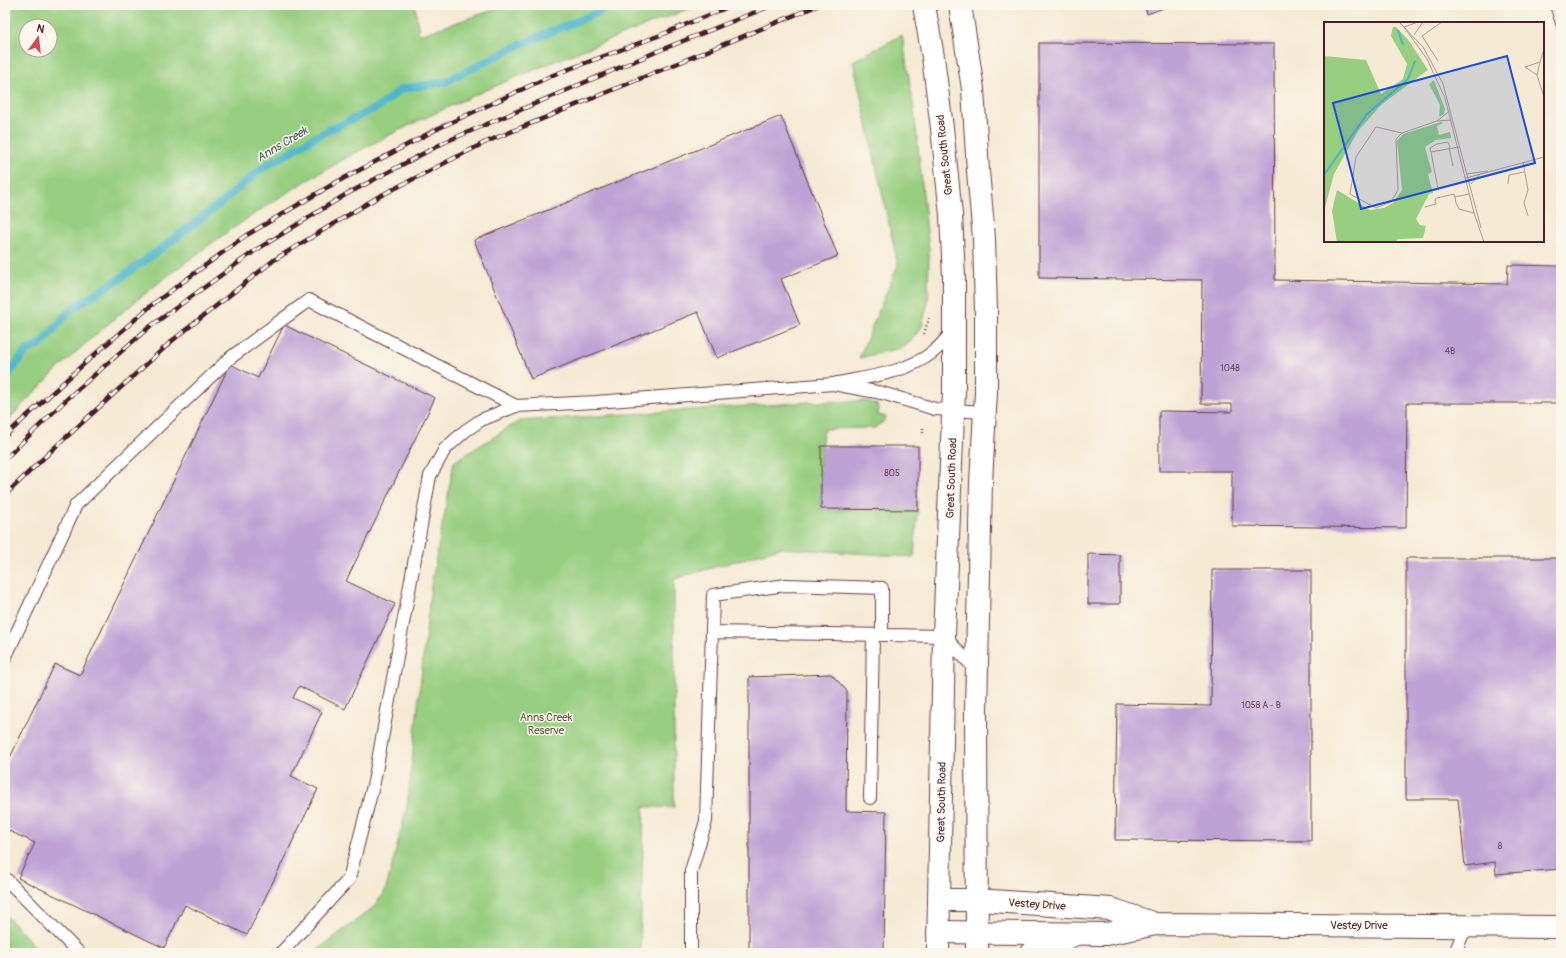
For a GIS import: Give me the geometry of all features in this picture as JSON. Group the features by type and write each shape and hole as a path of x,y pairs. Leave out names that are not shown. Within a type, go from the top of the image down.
{"main road":[{"name":"Great South Road","path":"924,5 933,58 951,215 954,278 953,410 944,636 938,943"},
{"path":"960,5 973,88 984,238 986,326 985,412 981,482 977,672 977,943"},
{"name":"Vestey Drive","path":"939,900 977,900 1111,909 1156,924"},
{"name":"Vestey Drive","path":"938,943 977,943 1076,934 1106,934 1156,924 1561,927"},
{"path":"1030,953 1076,934"}],"lane":[{"path":"5,658 76,505 230,358 309,300 516,406"},
{"path":"281,953 348,879 374,782 430,476 445,449 465,431 481,420 516,406 596,402 833,384 895,371 919,361 934,352 954,329"},
{"path":"833,384 882,393 935,410 985,412"},
{"path":"692,953 691,871 706,821 713,595 786,585 882,588 877,635 870,798"},
{"path":"712,632 944,636 977,672"},
{"path":"5,878 78,953"},
{"path":"1455,953 1466,926"}],"green space":[{"path":"5,5 415,5 419,35 508,5 699,5 555,61 460,102 368,146 323,171 221,237 155,286 93,337 41,386 5,423"},
{"path":"902,35 914,109 929,250 928,301 922,327 905,347 859,358 898,265 853,61"},
{"name":"Anns Creek Reserve","path":"866,401 877,405 879,409 878,415 886,417 883,422 874,428 824,429 821,446 821,509 918,510 914,557 780,548 674,579 674,807 644,807 640,953 313,953 374,907 386,889 407,807 431,586 454,462 519,421 811,402"},
{"path":"5,914 37,949 42,953 5,953"}],"building":[{"path":"1144,5 1172,5 1147,14"},
{"path":"1549,5 1561,5 1561,40"},
{"path":"1039,43 1274,44 1275,280 1507,284 1508,265 1561,266 1561,403 1407,403 1406,528 1232,526 1232,471 1159,471 1159,411 1232,412 1232,404 1201,404 1202,280 1039,278"},
{"path":"781,116 838,256 781,279 800,325 717,358 698,312 531,379 474,240"},
{"path":"284,325 435,398 346,581 395,604 345,709 299,686 293,698 322,712 291,776 318,789 247,935 185,905 164,948 18,878 35,843 5,829 5,768 55,664 80,675 230,364 258,378"},
{"path":"821,446 918,446 918,510 821,509"},
{"path":"1088,554 1120,555 1120,604 1088,604"},
{"path":"1406,558 1561,558 1561,869 1496,874 1495,862 1465,866 1458,799 1406,799"},
{"path":"1212,570 1311,570 1311,841 1115,840 1117,704 1211,706"},
{"path":"831,674 847,691 846,811 886,812 884,953 749,953 749,677"}],"waterway":[{"name":"Anns Creek","path":"5,379 26,351 42,343 71,309 115,282 162,248 221,203 261,169 317,136 380,106 401,89 445,82 521,44 616,5"}],"railway":[{"path":"5,436 86,362 153,304 245,236 335,183 439,128 553,75 658,36 733,5"},
{"path":"5,459 68,398 148,328 256,250 345,195 445,142 663,49 773,5"},
{"path":"5,495 173,340 274,260 378,197 486,142 819,5"}]}
